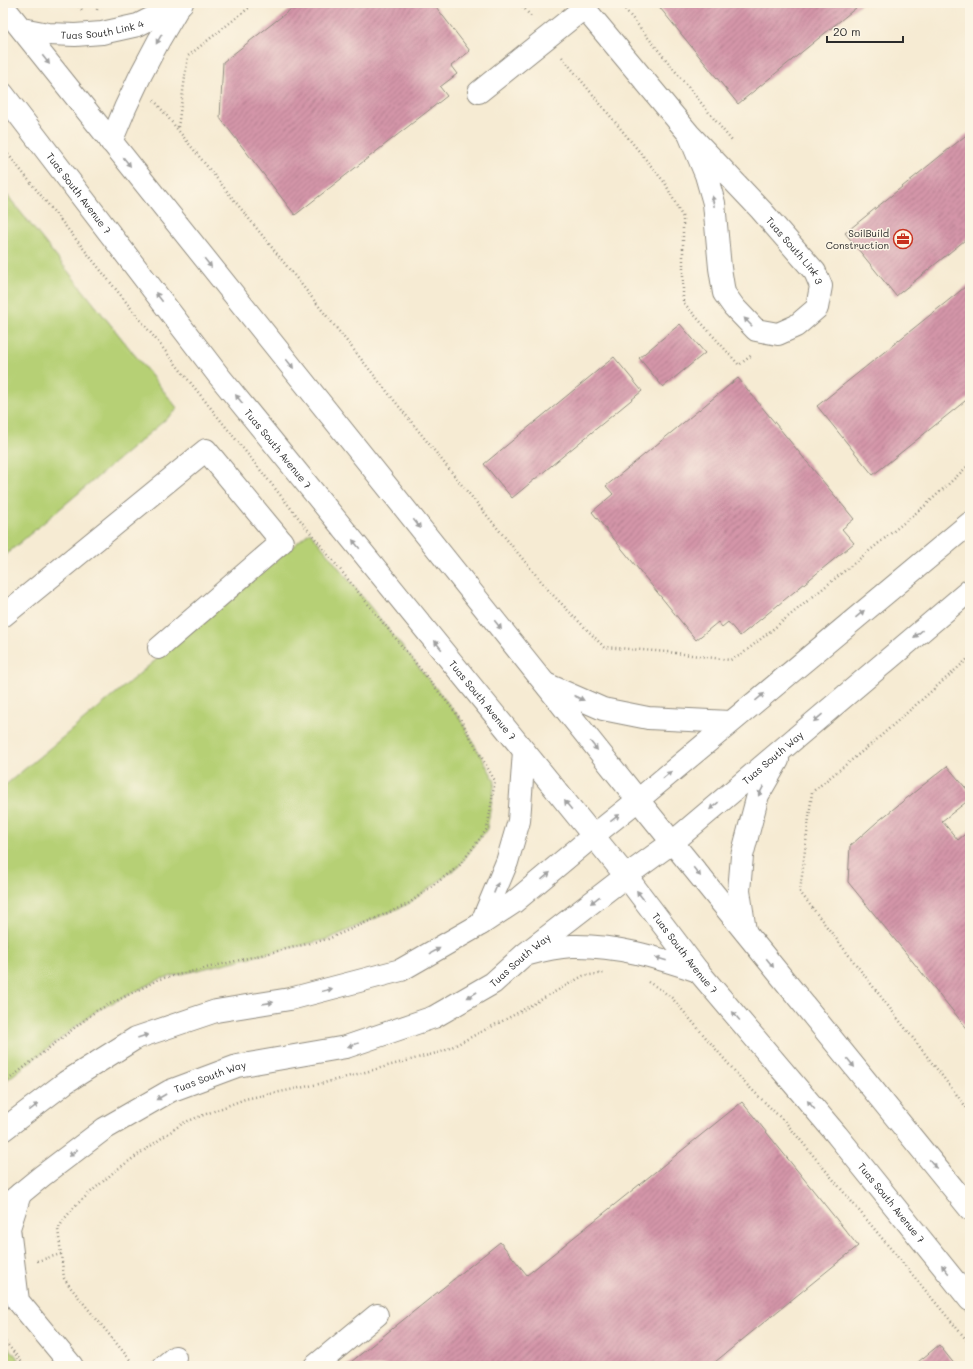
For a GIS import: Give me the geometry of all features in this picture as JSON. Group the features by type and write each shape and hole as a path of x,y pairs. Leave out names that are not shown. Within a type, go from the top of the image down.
{"street":[{"name":"Tuas South Link 4","path":"22,29 48,34 75,35 102,33 138,25 180,4"},
{"name":"Tuas South Link 4","path":"111,142 137,79 180,4"},
{"path":"479,92 547,38 582,5"},
{"name":"Tuas South Link 3","path":"582,5 689,134 761,210 815,272 821,286 817,308 796,326 778,334 756,330 734,307 724,293 714,204 706,175 689,134"},
{"path":"3,6 638,800 970,1209"},
{"name":"Tuas South Avenue 7","path":"3,94 220,376 626,876 698,971 837,1135 970,1300"},
{"path":"3,616 206,450 282,542 159,648"},
{"path":"3,1130 66,1082 136,1038 216,1010 290,999 401,970 481,924 513,903 970,523"},
{"name":"Tuas South Way","path":"3,1208 104,1129 170,1091 237,1066 346,1047 434,1017 493,983 525,954 672,842 970,590"},
{"path":"544,682 603,709 648,718 730,722"},
{"path":"745,932 739,891 742,856 758,795 787,745"},
{"path":"481,924 507,862 519,821 524,751"},
{"path":"525,954 571,946 598,946 630,950 698,971"},
{"path":"20,1194 9,1228 13,1267 10,1299 72,1366"},
{"path":"315,1366 377,1315"}],"path":[{"path":"76,3 102,33"},
{"path":"178,128 188,56 255,3"},
{"path":"520,3 665,183 683,218 683,302 739,365 778,334"},
{"path":"137,79 178,128 471,496 550,592 604,647 668,652 730,660 741,655 921,508 970,464"},
{"path":"3,148 459,717 495,781 487,829 460,866 408,904 328,939 160,979 96,1011 3,1084"},
{"path":"970,657 875,741 812,792 800,892 970,1112"},
{"path":"135,1366 64,1278 58,1229 76,1205 115,1171 183,1123 245,1099 324,1083 444,1052 583,976 606,973"},
{"path":"642,979 672,998 744,1082 788,1124 970,1344"},
{"path":"13,1267 61,1254"},
{"path":"3,1339 25,1366"}],"green space":[{"path":"3,190 178,409 3,557"},
{"path":"310,532 459,717 495,781 487,829 459,866 408,904 328,939 160,979 96,1011 3,1083 3,787"},
{"path":"3,1340 24,1366 3,1366"}],"building":[{"path":"299,3 433,3 470,51 451,66 457,74 440,87 447,96 295,215 220,118 223,62"},
{"path":"656,3 862,3 738,104"},
{"path":"970,132 970,236 896,296 845,233"},
{"path":"970,283 970,397 873,475 817,406"},
{"path":"680,324 705,353 663,387 639,358"},
{"path":"614,357 642,391 512,498 484,464"},
{"path":"738,378 854,519 842,529 854,543 740,636 728,622 722,627 718,622 696,640 592,512 613,494 606,486"},
{"path":"947,766 970,793 970,799 942,821 958,840 970,830 970,1032 848,882 850,846 877,822"},
{"path":"742,1102 858,1246 710,1366 346,1366 500,1242 527,1275"},
{"path":"939,1345 956,1366 913,1366"}],"place":[{"name":"SoilBuild Construction","path":"903,239"}]}
